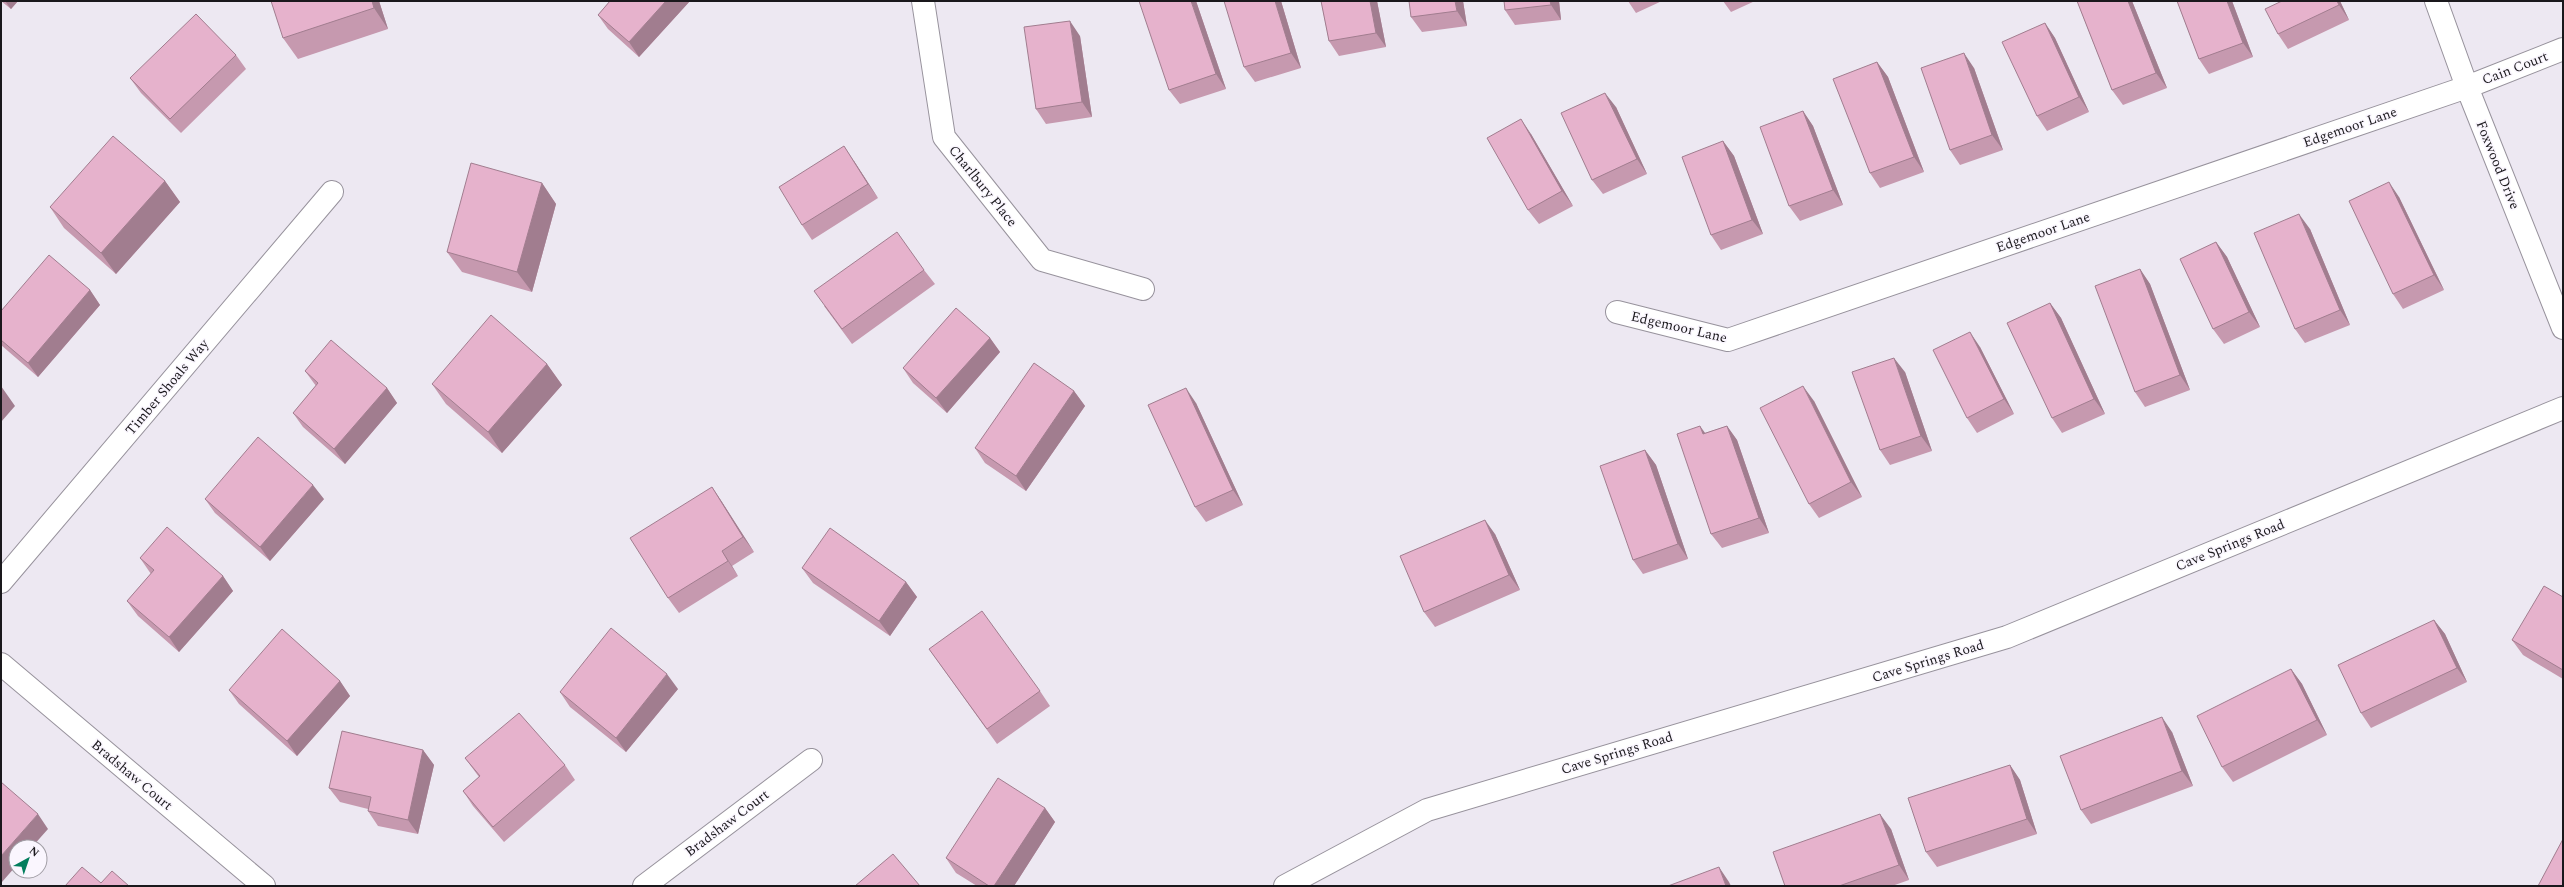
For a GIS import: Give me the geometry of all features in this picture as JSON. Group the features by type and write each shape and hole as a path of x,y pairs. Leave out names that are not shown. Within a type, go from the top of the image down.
{"street":[{"name":"Charlbury Place","path":"923,1 944,138 1042,260 1143,289"},
{"name":"Foxwood Drive","path":"2436,1 2467,87 2563,328"},
{"name":"Cain Court","path":"2467,87 2563,49"},
{"name":"Edgemoor Lane","path":"1617,312 1728,340 2467,87"},
{"name":"Timber Shoals Way","path":"1,582 332,192"},
{"name":"Cave Springs Road","path":"1285,886 1427,810 2007,637 2563,408"},
{"name":"Bradshaw Court","path":"1,664 264,886"},
{"name":"Bradshaw Court","path":"644,886 811,760"}],"building":[{"path":"271,1 372,1 374,8 283,38"},
{"path":"610,1 666,1 629,42 598,15"},
{"path":"1139,1 1191,1 1216,74 1169,90"},
{"path":"1224,1 1275,1 1291,53 1244,67"},
{"path":"1321,1 1370,1 1376,33 1329,41"},
{"path":"1409,1 1455,1 1457,11 1411,17"},
{"path":"1504,1 1550,1 1551,5 1505,10"},
{"path":"2077,1 2128,1 2156,73 2112,90"},
{"path":"2177,1 2227,1 2243,43 2199,59"},
{"path":"2282,1 2337,1 2339,5 2278,34 2265,9"},
{"path":"196,14 236,55 170,119 130,78"},
{"path":"1070,21 1082,102 1036,109 1024,27"},
{"path":"2045,23 2079,97 2037,116 2002,42"},
{"path":"1964,53 1992,135 1950,150 1921,68"},
{"path":"1877,62 1914,157 1870,173 1833,79"},
{"path":"1605,93 1637,159 1592,180 1561,113"},
{"path":"1803,111 1833,190 1789,206 1760,127"},
{"path":"1521,119 1562,191 1528,210 1487,138"},
{"path":"113,136 165,181 101,253 50,207"},
{"path":"1723,141 1752,220 1711,235 1682,157"},
{"path":"844,146 868,184 802,225 779,187"},
{"path":"471,163 542,183 517,272 447,252"},
{"path":"2389,182 2434,275 2393,294 2349,201"},
{"path":"2299,214 2340,310 2295,329 2254,233"},
{"path":"897,232 924,270 842,329 814,291"},
{"path":"2216,242 2249,312 2213,329 2180,259"},
{"path":"49,255 90,290 28,363 1,340 1,311"},
{"path":"2140,269 2180,375 2135,392 2095,286"},
{"path":"2050,303 2094,399 2052,418 2007,323"},
{"path":"956,308 990,338 936,398 903,368"},
{"path":"491,315 547,364 488,432 432,384"},
{"path":"1970,332 2004,399 1967,418 1933,350"},
{"path":"331,340 387,388 334,449 293,413 318,383 305,371"},
{"path":"1894,358 1921,436 1880,450 1852,372"},
{"path":"1034,363 1074,391 1016,476 975,448"},
{"path":"1803,386 1851,482 1809,504 1760,408"},
{"path":"1186,388 1233,490 1195,507 1148,405"},
{"path":"1700,426 1703,434 1727,426 1759,518 1711,534 1677,434"},
{"path":"258,437 313,485 260,547 205,499"},
{"path":"1645,450 1678,544 1633,560 1600,466"},
{"path":"712,487 743,537 722,551 728,561 668,598 630,538"},
{"path":"1485,520 1509,575 1424,612 1400,556"},
{"path":"167,527 223,576 169,637 127,601 154,570 140,558"},
{"path":"830,528 906,582 879,621 802,568"},
{"path":"2544,586 2563,597 2563,670 2512,640"},
{"path":"982,611 1040,691 987,729 929,649"},
{"path":"2434,620 2457,668 2361,713 2338,665"},
{"path":"611,628 667,674 616,738 560,692"},
{"path":"282,629 340,681 287,741 229,690"},
{"path":"2291,669 2317,720 2222,767 2197,716"},
{"path":"519,713 565,765 493,827 463,791 480,776 465,758"},
{"path":"2162,717 2182,771 2081,810 2060,756"},
{"path":"342,731 423,750 408,820 368,811 371,797 329,788"},
{"path":"2010,765 2027,819 1926,852 1908,798"},
{"path":"998,778 1045,808 994,886 989,886 946,858"},
{"path":"1,782 38,814 16,839 8,839 8,848 1,856"},
{"path":"1880,814 1899,865 1839,886 1785,886 1773,852"},
{"path":"2563,839 2563,886 2538,886"},
{"path":"893,854 920,886 855,886"},
{"path":"82,867 101,883 112,871 129,886 65,886"},
{"path":"1719,867 1726,886 1668,886"}]}
